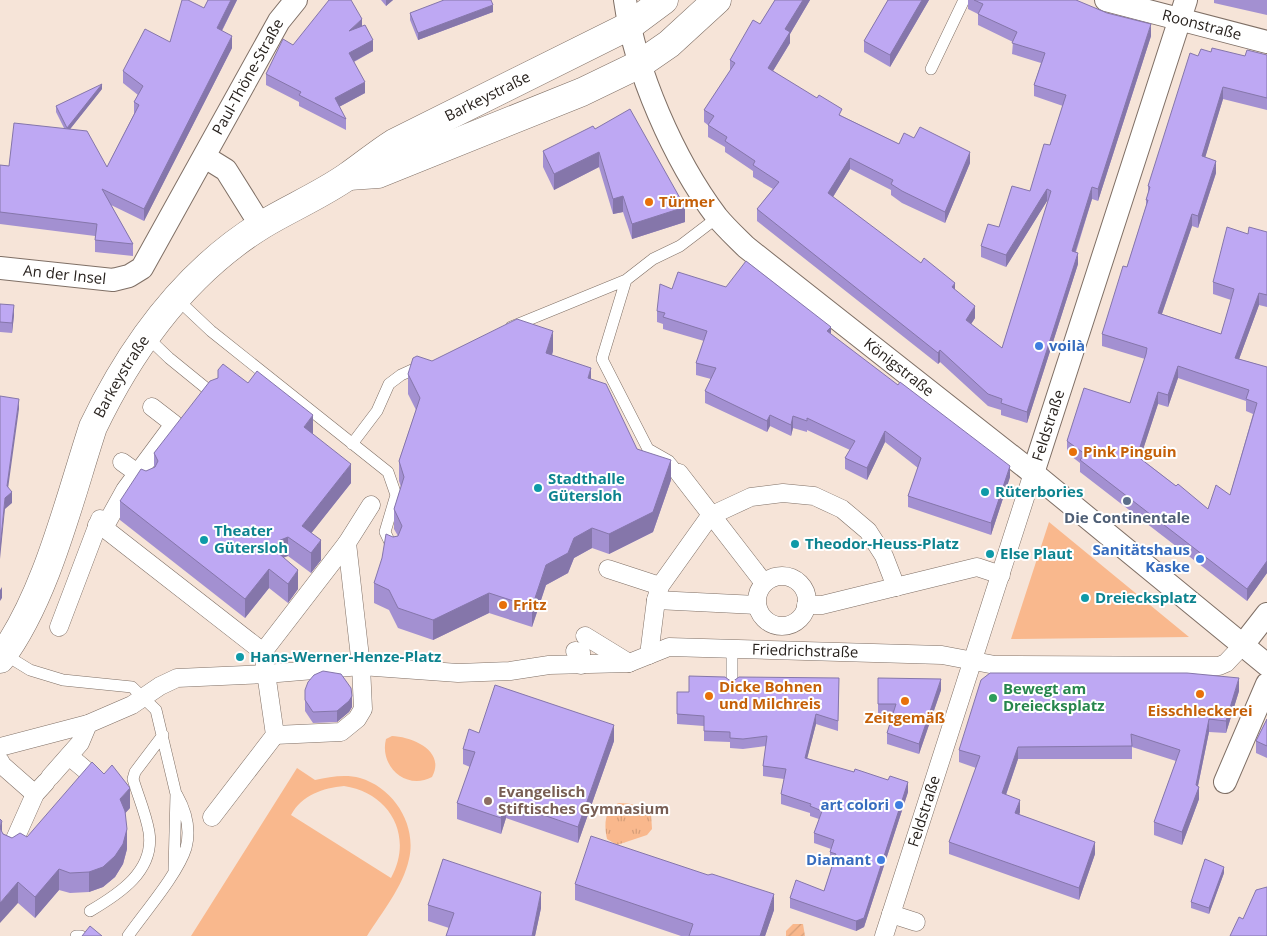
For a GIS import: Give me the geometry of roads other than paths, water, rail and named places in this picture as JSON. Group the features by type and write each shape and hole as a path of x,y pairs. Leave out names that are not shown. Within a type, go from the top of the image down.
{"street":[{"name":"Paul-Thöne-Straße","path":"130,276 142,268 279,21 296,0"},
{"name":"Barkeystraße","path":"2,657 38,588 93,427 128,360 145,335 177,299 221,256 261,226 349,176 374,155 394,142 627,13 664,0"},
{"name":"Barkeystraße","path":"349,176 378,174 582,92 640,64 669,44 718,0"},
{"name":"Roonstraße","path":"1106,0 1184,10 1267,42"},
{"name":"Feldstraße","path":"890,929 944,778 974,661 1033,473 1184,10"},
{"name":"Königstraße","path":"627,13 640,64 662,119 687,171 718,217 746,248 1033,473 1267,665"},
{"path":"205,157 226,170 261,226"},
{"name":"An der Insel","path":"0,268 113,280 130,276"},
{"path":"59,627 100,524 125,490 142,477 174,424 152,407"},
{"path":"122,462 142,477"},
{"path":"679,473 710,516 764,583"},
{"path":"649,655 658,593 710,516 751,497 783,493 814,496 842,508 868,532 884,556 896,587"},
{"path":"212,817 275,735 263,652 306,582 347,543 371,505"},
{"path":"100,524 263,652"},
{"path":"275,735 319,736 341,732 361,722 363,709 361,666 347,543"},
{"path":"806,605 822,605 977,568 1001,575"},
{"path":"608,569 658,593 757,605"},
{"path":"780,576 796,580 805,594 806,605 801,617 795,622 781,625 765,619 757,605 759,590 764,583 780,576"},
{"path":"1242,646 1267,614"},
{"path":"780,651 781,625"},
{"path":"585,636 629,663"},
{"name":"Friedrichstraße","path":"0,747 88,724 145,699 160,686 177,678 266,674 361,666 516,676 548,669 578,658 629,663 669,647 942,654 995,665 1219,666 1226,664 1242,646"},
{"path":"1224,782 1267,684"},
{"path":"11,848 44,784 80,743 88,724"},
{"path":"69,756 88,772"},
{"path":"0,761 2,765 44,784"},
{"path":"890,929 916,922"}],"lane":[{"path":"930,69 964,0"},
{"path":"503,331 626,280 653,258 680,246 718,217"},
{"path":"626,280 602,359 648,449 669,461 679,473"},
{"path":"177,299 206,328 388,472 396,495 385,532 394,550"},
{"path":"145,335 169,358 212,393"},
{"path":"352,444 377,412 389,384 401,375 435,360"},
{"path":"732,650 732,684"},
{"path":"2,657 30,670 63,680 132,687 156,710 176,794 186,811 186,848 174,870 129,934 116,936"},
{"path":"90,911 115,897 134,879 147,861 149,833 133,779 135,772 163,735"},
{"path":"76,936 81,936"}],"place":[{"name":"Türmer","path":"649,202"},
{"name":"voilà","path":"1039,346"},
{"name":"Pink Pinguin","path":"1073,452"},
{"name":"Stadthalle Gütersloh","path":"538,488"},
{"name":"Rüterbories","path":"985,492"},
{"name":"Die Continentale","path":"1127,501"},
{"name":"Theater Gütersloh","path":"204,540"},
{"name":"Theodor-Heuss-Platz","path":"795,544"},
{"name":"Else Plaut","path":"990,554"},
{"name":"Sanitätshaus Kaske","path":"1200,559"},
{"name":"Dreiecksplatz","path":"1085,598"},
{"name":"Fritz","path":"503,605"},
{"name":"Hans-Werner-Henze-Platz","path":"240,657"},
{"name":"Eisschleckerei","path":"1200,694"},
{"name":"Dicke Bohnen und Milchreis","path":"709,696"},
{"name":"Bewegt am Dreiecksplatz","path":"993,698"},
{"name":"Zeitgemäß","path":"905,701"},
{"name":"Evangelisch Stiftisches Gymnasium","path":"488,801"},
{"name":"art colori","path":"899,805"},
{"name":"Diamant","path":"881,860"}]}
